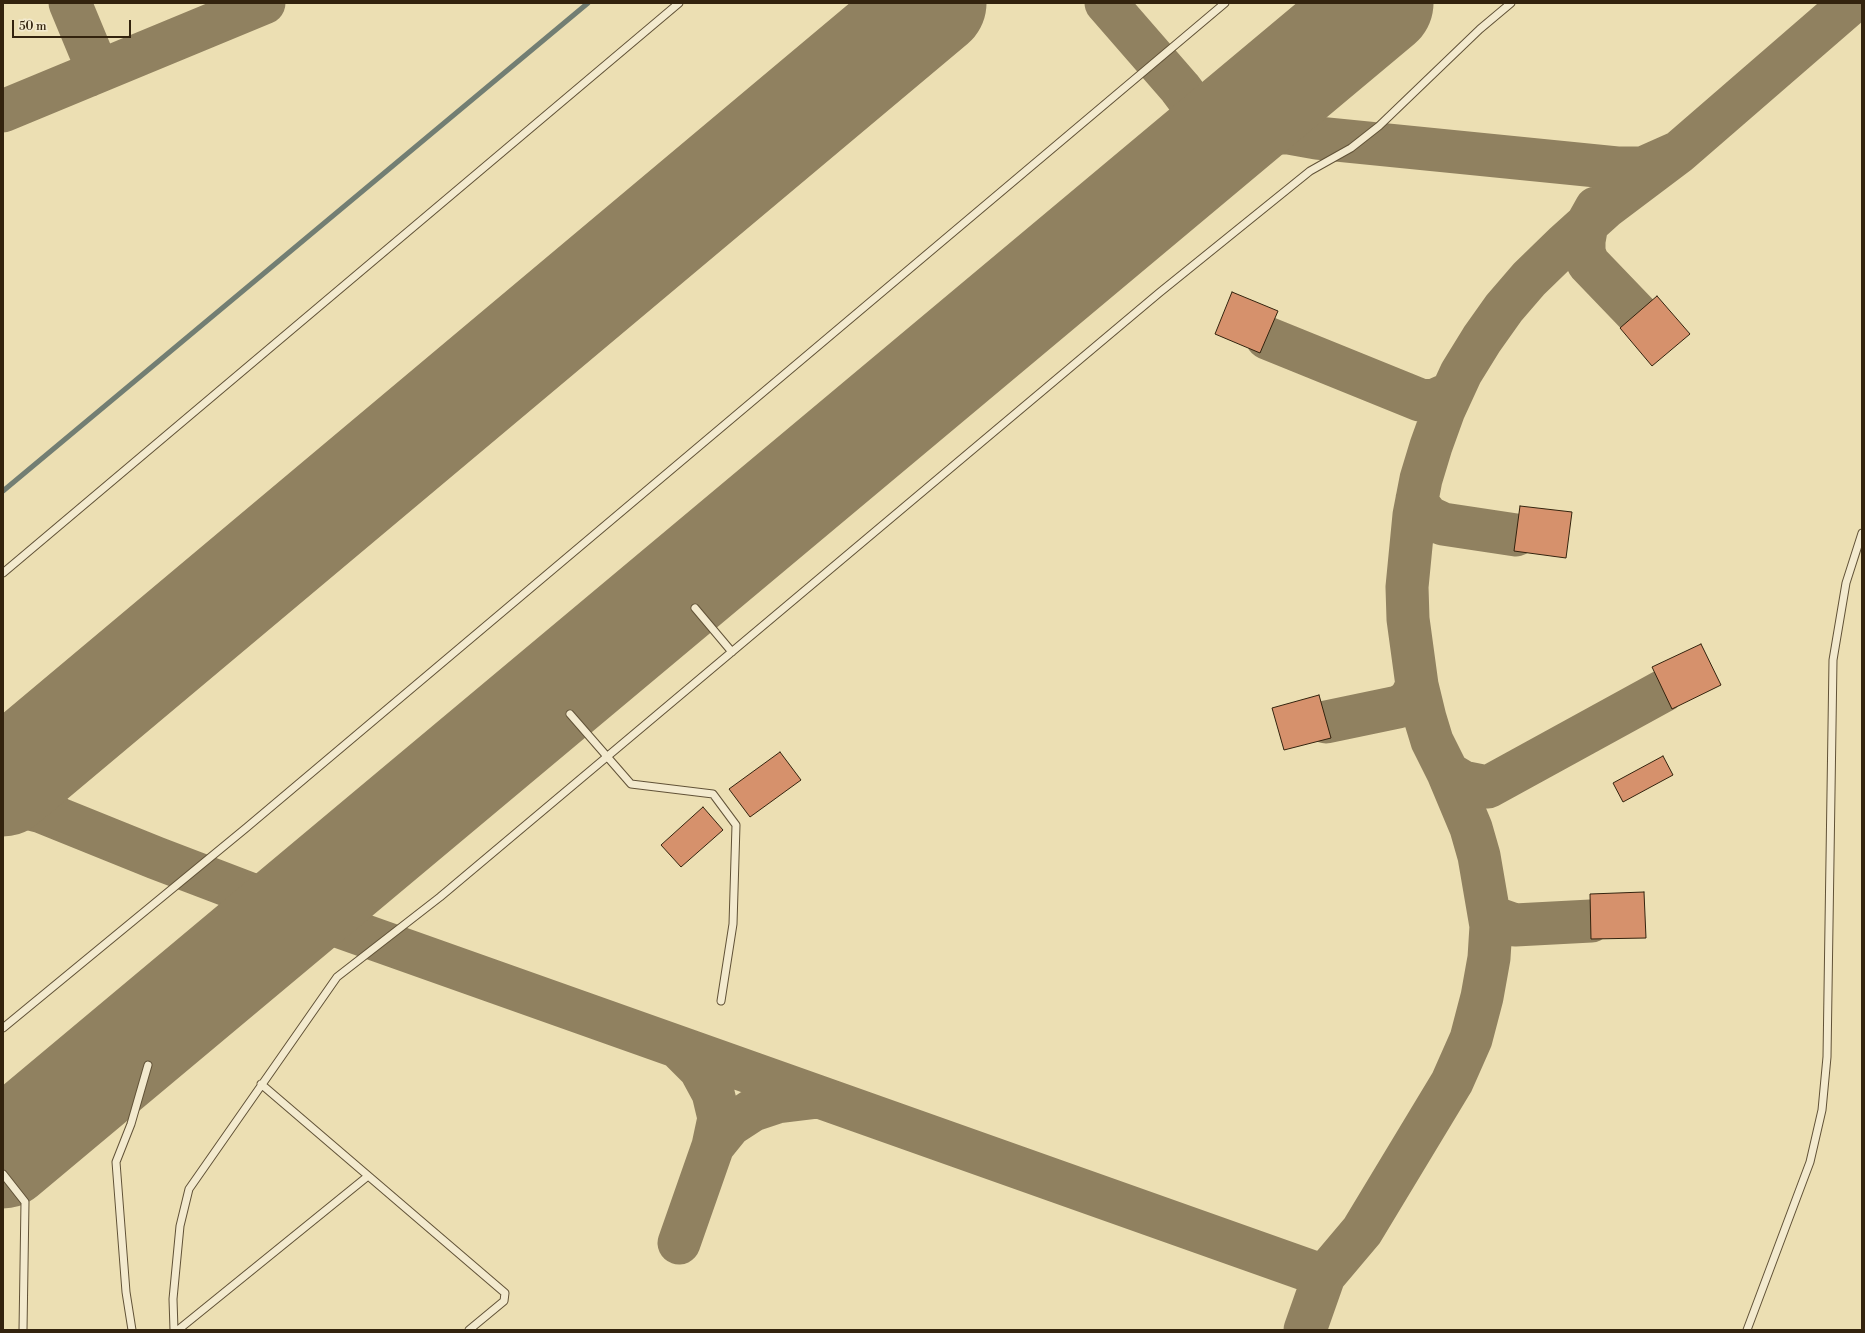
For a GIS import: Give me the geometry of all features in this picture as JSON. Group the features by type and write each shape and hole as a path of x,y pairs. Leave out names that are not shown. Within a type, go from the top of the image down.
{"lane":[{"path":"3,573 679,3"},
{"path":"3,1028 252,822 1225,3"},
{"path":"174,1330 174,1299 180,1226 189,1189 337,977 440,897 1159,293 1310,171 1351,148 1379,126 1480,29 1511,3"},
{"path":"1747,1330 1810,1162 1822,1110 1827,1057 1833,660 1846,583 1862,533"},
{"path":"695,608 732,652"},
{"path":"570,714 631,784 713,794 736,825 733,924 721,1001"},
{"path":"132,1330 126,1292 116,1162 130,1124 148,1065"},
{"path":"261,1084 505,1293 504,1301 470,1330"},
{"path":"3,1174 25,1202 23,1330"},
{"path":"178,1330 368,1176"}],"building":[{"path":"1232,292 1278,311 1260,353 1215,334"},
{"path":"1657,296 1690,334 1652,366 1620,328"},
{"path":"1520,506 1572,512 1566,558 1514,551"},
{"path":"1701,644 1721,685 1672,709 1652,667"},
{"path":"1319,695 1331,738 1284,750 1272,708"},
{"path":"780,752 801,780 750,817 729,789"},
{"path":"1663,756 1673,775 1623,802 1613,783"},
{"path":"703,807 723,830 681,867 661,845"},
{"path":"1644,892 1646,938 1591,939 1590,894"}],"waterway":[{"path":"3,491 588,3"}],"taxiway":[{"path":"70,3 92,56 92,70 88,76"},
{"path":"3,111 264,3"},
{"path":"907,25 917,3"},
{"path":"1106,3 1180,88 1195,108 1199,139 1194,159"},
{"path":"1298,72 1295,89 1299,117 1308,131 1317,138 1617,168 1643,168 1679,152 1851,3"},
{"path":"1209,146 1263,133 1289,133 1317,138"},
{"path":"1305,1330 1324,1276 1362,1231 1452,1082 1471,1039 1482,997 1489,958 1491,926 1479,856 1471,828 1448,773 1432,741 1425,718 1417,685 1408,619 1407,587 1414,515 1421,479 1431,446 1444,410 1461,373 1482,339 1504,308 1529,279 1606,207 1679,152"},
{"path":"1596,208 1587,224 1584,241 1584,252 1588,263 1637,314"},
{"path":"1267,338 1420,400 1433,401 1451,393"},
{"path":"1417,499 1421,508 1428,517 1443,524 1516,535"},
{"path":"1326,722 1398,707 1406,703 1412,696 1417,685"},
{"path":"1448,773 1463,782 1488,787 1663,691"},
{"path":"43,749 35,766 35,787 46,809 57,818"},
{"path":"3,802 42,812 156,858 295,911 1324,1276"},
{"path":"249,894 254,903 258,925 258,936 254,946"},
{"path":"1489,912 1498,919 1515,925 1591,921"},
{"path":"678,1047 700,1069 713,1093 719,1118 713,1146 679,1243"},
{"path":"713,1146 730,1125 753,1110 777,1102 818,1097"}],"runway":[{"path":"3,783 933,3"},
{"path":"3,1155 1380,3"}]}
